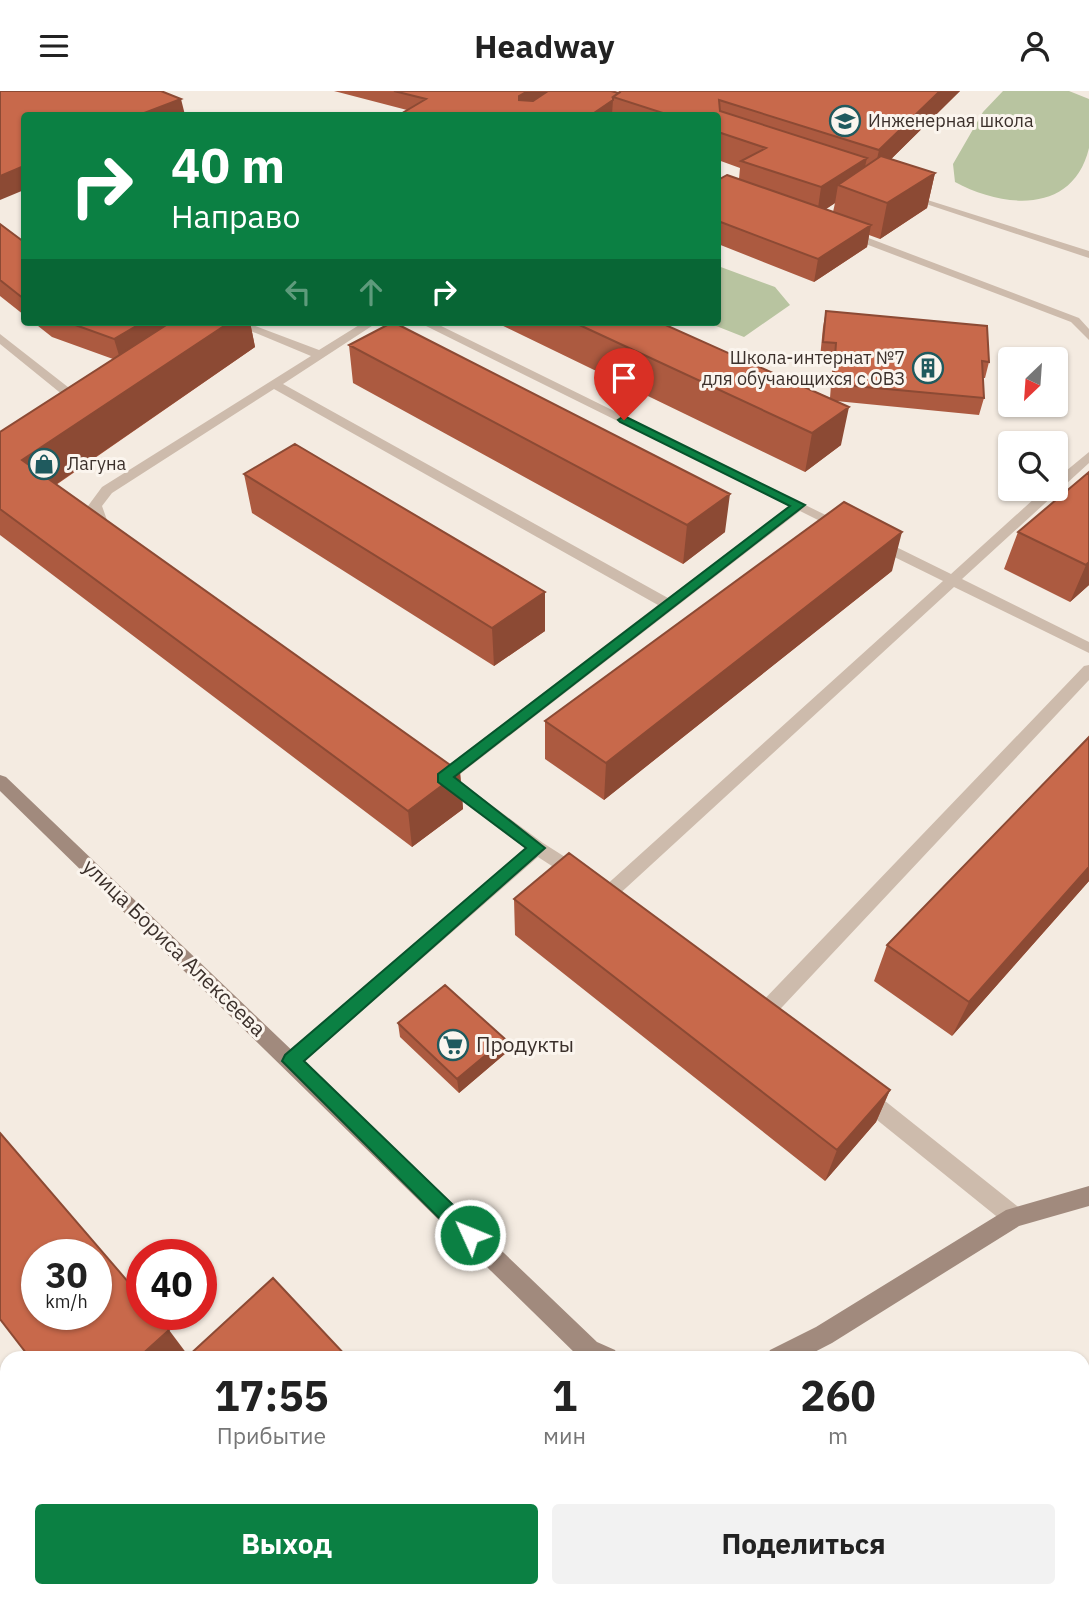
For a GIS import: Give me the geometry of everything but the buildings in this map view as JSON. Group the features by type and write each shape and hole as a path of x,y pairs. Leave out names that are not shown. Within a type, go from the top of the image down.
{"street":[{"path":"900,192 1089,255"},
{"path":"831,227 1075,320 1089,336"},
{"path":"245,326 320,355"},
{"path":"123,538 101,522 94,506 107,490 366,326"},
{"path":"432,326 1089,648"},
{"path":"0,338 78,401"},
{"path":"274,384 669,605"},
{"path":"1068,476 1089,456"},
{"path":"799,505 669,605 438,773 537,848 614,898 1041,501"},
{"path":"761,1015 1089,670"},
{"name":"улица Бориса Алексеева","path":"0,781 594,1351"},
{"path":"291,1061 537,848"},
{"path":"846,1082 1014,1217"},
{"path":"792,1351 824,1335 1014,1217 1089,1196"}],"green space":[{"path":"1003,91 1069,91 1089,99 1089,148 1081,170 1068,185 1052,195 1034,200 1014,200 974,191 955,182 953,164 983,112"},
{"path":"721,267 775,287 790,305 744,337 716,326 721,326"}],"place":[{"name":"Инженерная школа","path":"845,121"},
{"name":"Школа-интернат №7 для обучающихся с ОВЗ","path":"928,368"},
{"name":"Лагуна","path":"44,464"},
{"name":"Продукты","path":"453,1045"}],"route":[{"path":"470,1235 291,1061 537,848 443,778 799,505 624,420"}]}
